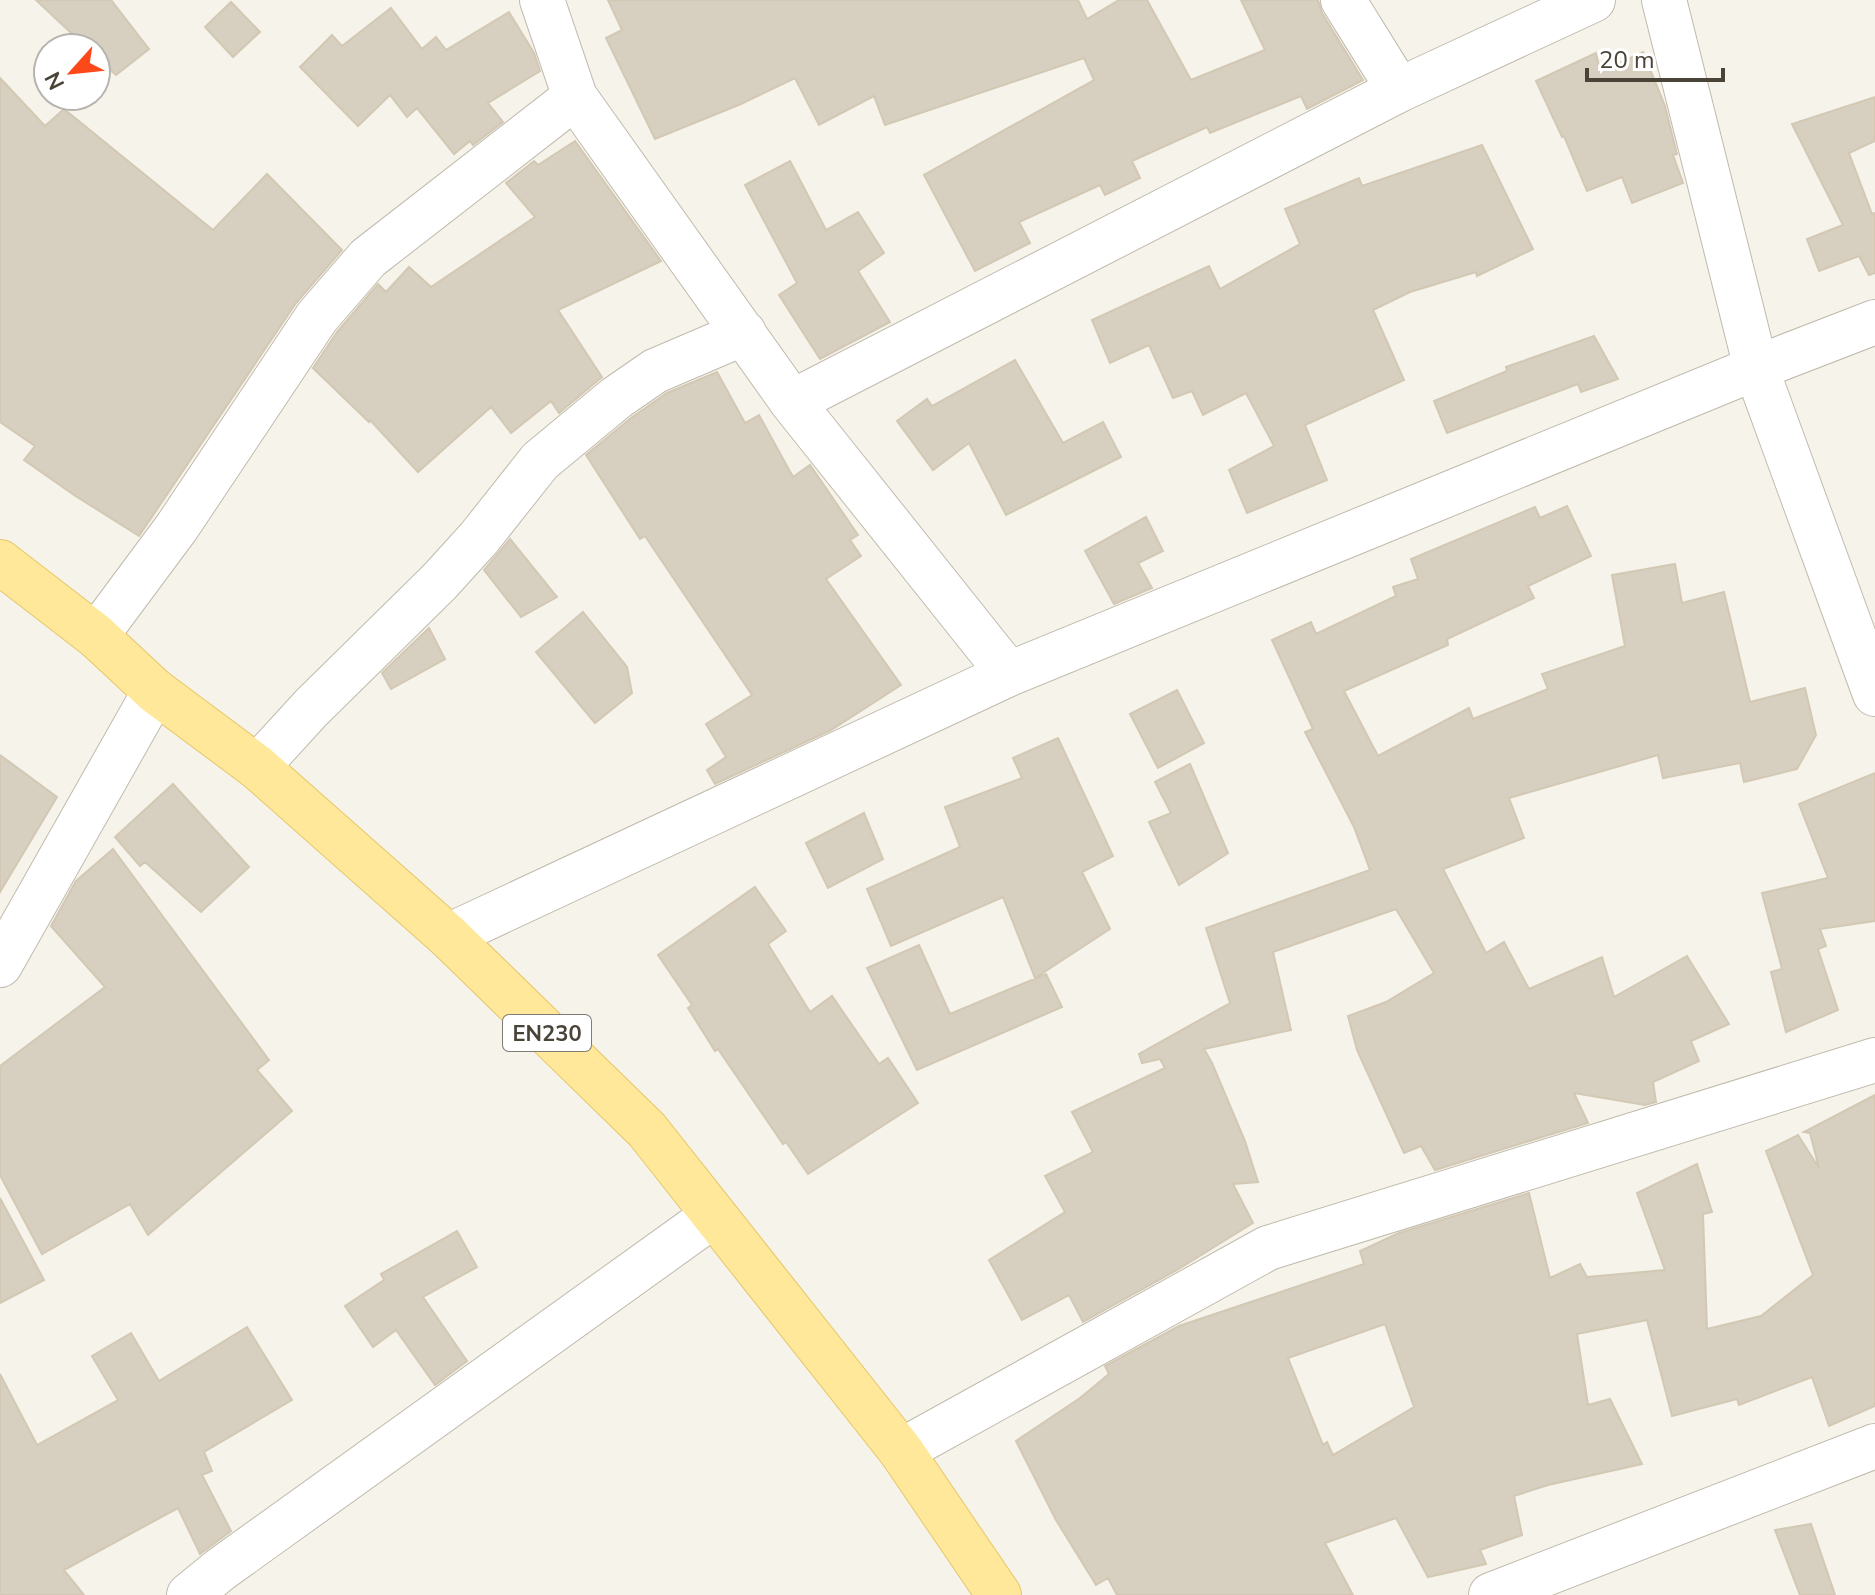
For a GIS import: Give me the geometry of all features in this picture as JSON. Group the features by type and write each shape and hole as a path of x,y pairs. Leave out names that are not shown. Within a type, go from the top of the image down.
{"main road":[{"name":"EN230","path":"0,562 96,636 155,691 257,767 448,936 647,1130 901,1451 997,1594"}],"street":[{"path":"542,0 575,97 792,402 1009,674"},
{"path":"1343,0 1399,90"},
{"path":"792,402 1399,90 1593,0"},
{"path":"1664,0 1756,368 1875,694"},
{"path":"96,636 177,527 317,317 368,258 575,97"},
{"path":"448,936 1009,674 1875,322"},
{"path":"257,767 311,708 440,581 479,538 540,461 616,398 655,371 744,333"},
{"path":"0,965 155,691"},
{"path":"901,1451 1268,1248 1875,1060"},
{"path":"189,1595 714,1215"},
{"path":"1491,1595 1875,1446"}],"building":[{"path":"36,0 111,0 149,49 116,75 112,71 112,32 70,32"},
{"path":"608,0 1078,0 1087,19 1119,0 1147,0 1191,80 1265,50 1241,0 1318,0 1322,13 1363,80 1307,109 1301,96 1210,133 1207,127 1132,161 1140,178 1105,195 1100,185 1019,222 1030,243 975,271 924,175 1094,80 1084,58 885,125 874,96 819,125 795,78 655,139 606,38 622,30"},
{"path":"231,2 260,32 233,57 205,27"},
{"path":"391,8 422,49 436,37 446,50 509,12 534,53 540,71 488,103 503,122 473,145 470,141 454,154 417,108 407,117 390,95 358,126 300,67 332,35 342,46"},
{"path":"1643,52 1665,106 1677,154 1673,155 1683,183 1632,203 1622,177 1587,191 1536,81 1596,53 1600,72"},
{"path":"0,78 45,126 61,112 68,112 213,230 267,174 342,250 296,303 139,536 24,460 35,446 0,422"},
{"path":"1875,97 1875,141 1849,153 1872,214 1875,213 1875,273 1869,275 1859,256 1819,271 1807,239 1843,225 1792,124"},
{"path":"575,141 661,261 558,310 602,377 559,413 551,401 511,433 491,407 418,472 370,420 313,368 337,332 378,284 386,292 409,267 431,287 535,217 506,183 534,161 538,165"},
{"path":"1482,145 1533,249 1477,276 1476,272 1410,292 1373,310 1404,380 1305,425 1327,480 1247,513 1229,470 1274,446 1246,393 1203,415 1192,391 1173,398 1149,345 1110,363 1092,320 1209,266 1220,289 1300,244 1285,209 1359,178 1362,186"},
{"path":"790,161 826,230 858,212 884,253 858,271 890,322 820,359 779,295 797,283 745,185"},
{"path":"1594,336 1618,379 1581,392 1578,384 1447,433 1434,401 1507,371 1506,367"},
{"path":"1015,360 1063,443 1103,422 1121,457 1006,515 969,443 933,470 897,421 927,399 932,406"},
{"path":"717,372 745,423 759,415 793,477 810,465 858,535 850,540 861,556 826,579 901,685 831,730 715,784 707,770 726,757 706,724 752,695 645,536 640,539 586,455 667,393"},
{"path":"1567,506 1591,556 1528,586 1534,598 1447,639 1448,645 1344,691 1378,756 1469,708 1473,719 1548,689 1542,674 1625,646 1612,575 1675,564 1682,603 1724,592 1750,702 1805,688 1816,735 1797,769 1744,782 1740,763 1663,778 1658,755 1509,798 1524,838 1443,869 1486,953 1504,942 1529,989 1602,957 1614,997 1687,956 1729,1024 1691,1041 1699,1061 1653,1082 1656,1102 1645,1105 1574,1093 1588,1123 1435,1170 1421,1146 1404,1153 1357,1050 1348,1016 1386,1002 1434,973 1396,909 1273,952 1291,1030 1204,1049 1245,1141 1258,1182 1233,1184 1253,1223 1083,1322 1069,1295 1022,1320 989,1260 1065,1212 1045,1176 1093,1152 1072,1112 1165,1068 1160,1059 1142,1063 1139,1054 1230,1003 1206,928 1370,870 1354,827 1305,732 1313,729 1272,640 1311,622 1316,634 1396,596 1393,587 1418,579 1411,559 1535,507 1540,518"},
{"path":"1146,517 1163,551 1138,563 1152,588 1114,604 1085,551"},
{"path":"510,539 557,597 521,617 484,570"},
{"path":"583,612 627,667 632,693 595,723 536,652"},
{"path":"429,628 445,659 391,689 382,673"},
{"path":"1177,690 1204,743 1158,768 1130,714"},
{"path":"1058,738 1113,856 1082,872 1110,929 1035,978 1003,897 891,946 867,889 960,847 945,807 1022,778 1013,758"},
{"path":"0,755 57,797 0,892"},
{"path":"1190,764 1228,853 1179,885 1149,822 1171,813 1155,782"},
{"path":"1875,773 1875,921 1820,929 1826,946 1818,949 1838,1010 1786,1032 1771,972 1782,969 1762,893 1828,878 1799,804"},
{"path":"173,784 249,867 201,912 145,862 140,866 115,837"},
{"path":"864,813 883,859 828,888 806,843"},
{"path":"113,849 269,1060 257,1070 292,1111 148,1235 130,1204 42,1254 0,1175 0,1066 105,987 51,926 76,881"},
{"path":"755,887 786,931 768,944 810,1012 832,996 879,1064 888,1058 918,1103 808,1174 786,1142 783,1144 718,1049 715,1051 688,1008 692,1005 658,955"},
{"path":"919,945 950,1014 1046,974 1062,1007 917,1070 867,968"},
{"path":"1875,1095 1875,1406 1829,1426 1812,1377 1739,1405 1737,1399 1672,1416 1647,1320 1577,1334 1588,1405 1610,1399 1642,1464 1548,1485 1514,1496 1522,1535 1480,1550 1486,1564 1428,1577 1396,1518 1325,1543 1353,1595 1117,1595 1108,1578 1096,1585 1056,1520 1016,1441 1080,1398 1109,1374 1105,1366 1179,1326 1364,1264 1360,1251 1399,1233 1529,1193 1550,1278 1580,1264 1587,1277 1665,1270 1637,1193 1697,1164 1712,1212 1703,1214 1707,1329 1761,1316 1813,1275 1766,1151 1798,1135 1819,1168 1810,1133 1804,1132","holes":["1385,1324 1414,1407 1333,1455 1327,1442 1323,1445 1288,1358"]},
{"path":"0,1198 44,1280 0,1303"},
{"path":"457,1231 477,1267 423,1297 467,1361 435,1385 396,1330 373,1347 345,1306 384,1280 381,1274"},
{"path":"247,1327 292,1400 204,1452 212,1471 202,1475 231,1531 200,1554 178,1508 64,1570 84,1595 0,1595 0,1374 37,1445 118,1400 92,1356 131,1333 159,1381"},
{"path":"1811,1524 1835,1595 1800,1595 1775,1530"}]}
